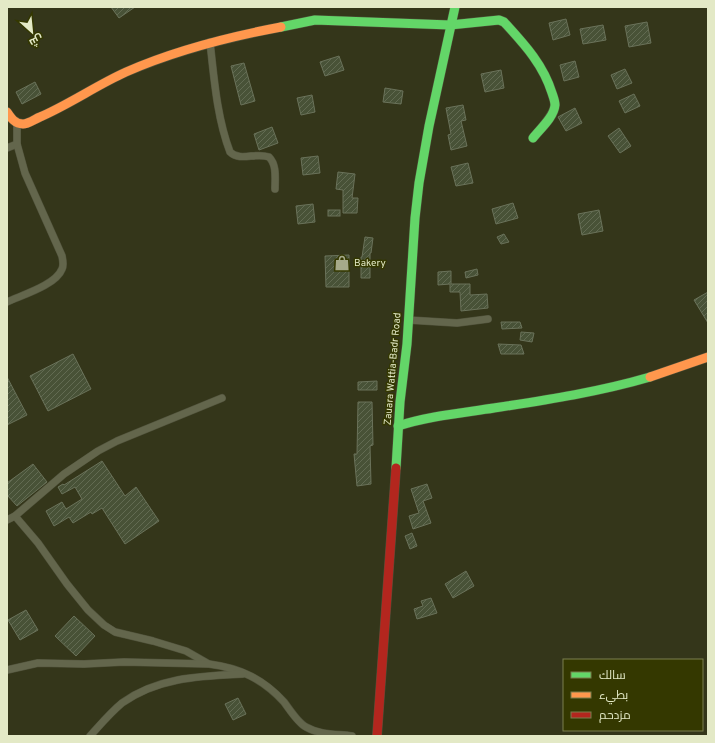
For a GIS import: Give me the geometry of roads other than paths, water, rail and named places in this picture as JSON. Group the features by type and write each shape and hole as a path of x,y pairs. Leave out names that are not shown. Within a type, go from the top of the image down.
{"main road":[{"name":"Zauara Wattia-Badr Road","path":"377,736 398,426 419,183 450,25 455,7"},
{"path":"7,112 17,123 24,124 31,122 124,73 149,62 229,37 315,20 450,25 499,20 504,22 526,46 543,71 551,88 555,104 551,115 532,138"},
{"path":"398,426 420,419 616,387 661,374 708,357"}],"street":[{"path":"210,42 215,84 222,123 230,152 237,156 269,157 274,167 275,189"},
{"path":"7,302 49,284 58,276 63,264 62,256 25,173 17,144 17,123"},
{"path":"7,148 17,144"},
{"path":"408,320 457,322 488,320"},
{"path":"7,520 15,516 64,474 98,451 117,441 222,398"},
{"path":"15,516 38,543 83,604 104,625 116,632 186,651 209,664"},
{"path":"7,670 26,665 43,663 84,664 124,662 209,664 222,666 247,673 274,691 306,727 318,731 352,736"},
{"path":"90,736 104,720 122,704 140,692 158,684 196,676 247,673"}],"place":[{"name":"Bakery","path":"342,263"}]}
